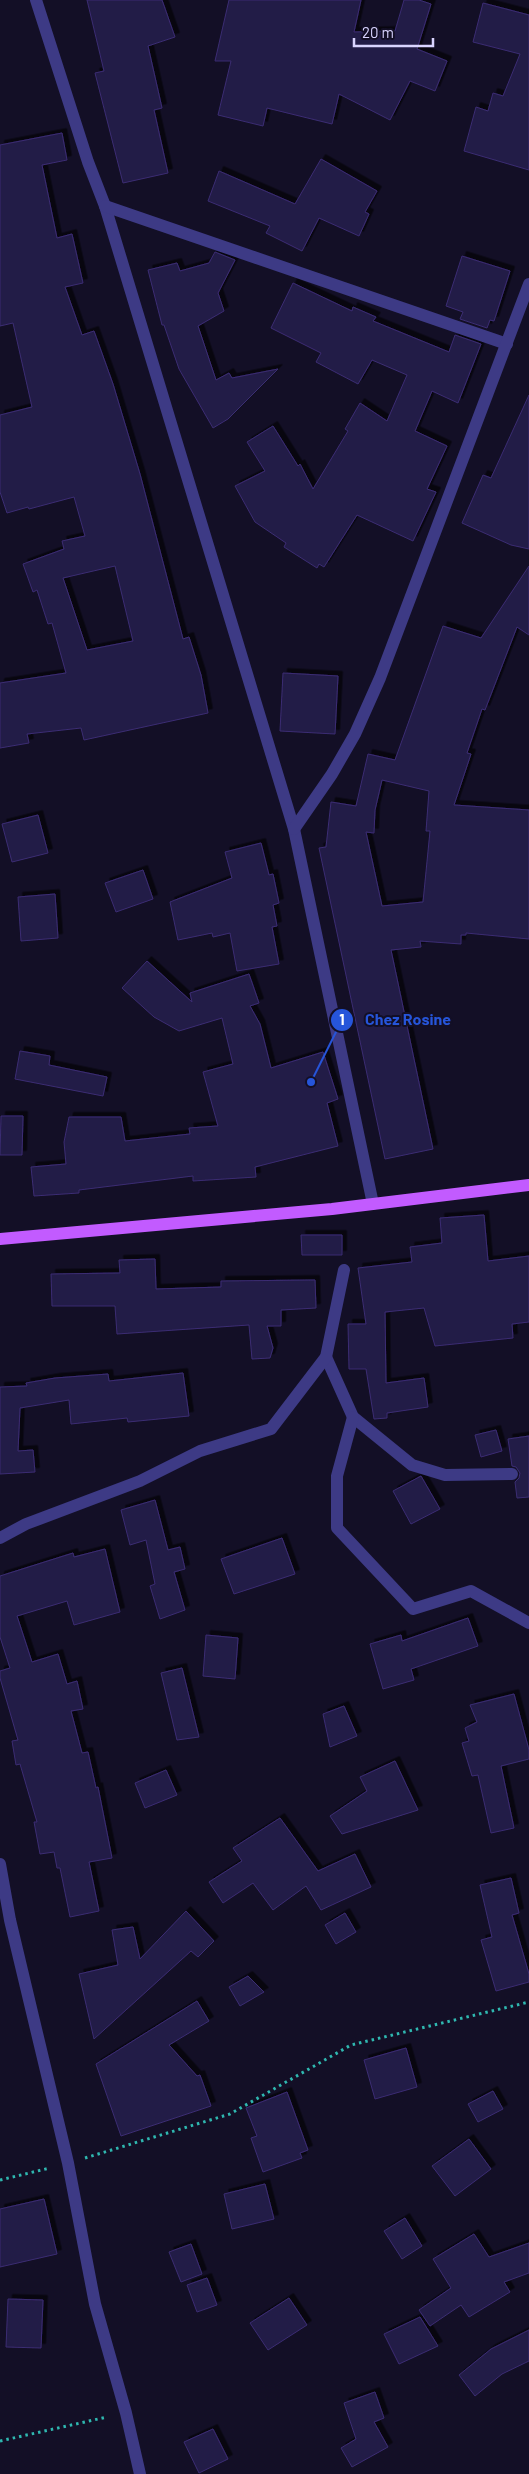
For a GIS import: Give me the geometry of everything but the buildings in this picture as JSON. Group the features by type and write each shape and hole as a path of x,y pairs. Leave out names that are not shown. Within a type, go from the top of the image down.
{"main road":[{"path":"0,1240 373,1204 529,1185"}],"street":[{"path":"36,0 88,162 105,206 294,829 373,1204"},
{"path":"105,206 507,344"},
{"path":"294,829 332,774 355,734 376,686 529,284"},
{"path":"0,1538 26,1524 140,1482 200,1451 271,1429 326,1357 344,1270"},
{"path":"326,1357 353,1417 412,1465 446,1475 512,1474"},
{"path":"353,1417 337,1476 337,1528 413,1609 471,1591 529,1623"},
{"path":"0,1864 10,1920 68,2163 95,2304 126,2413 140,2474"}],"path":[{"path":"0,2180 68,2163 230,2114 351,2046 529,2002"},
{"path":"0,2441 126,2413"}],"place":[{"name":"Chez Rosine","path":"311,1082"}]}
